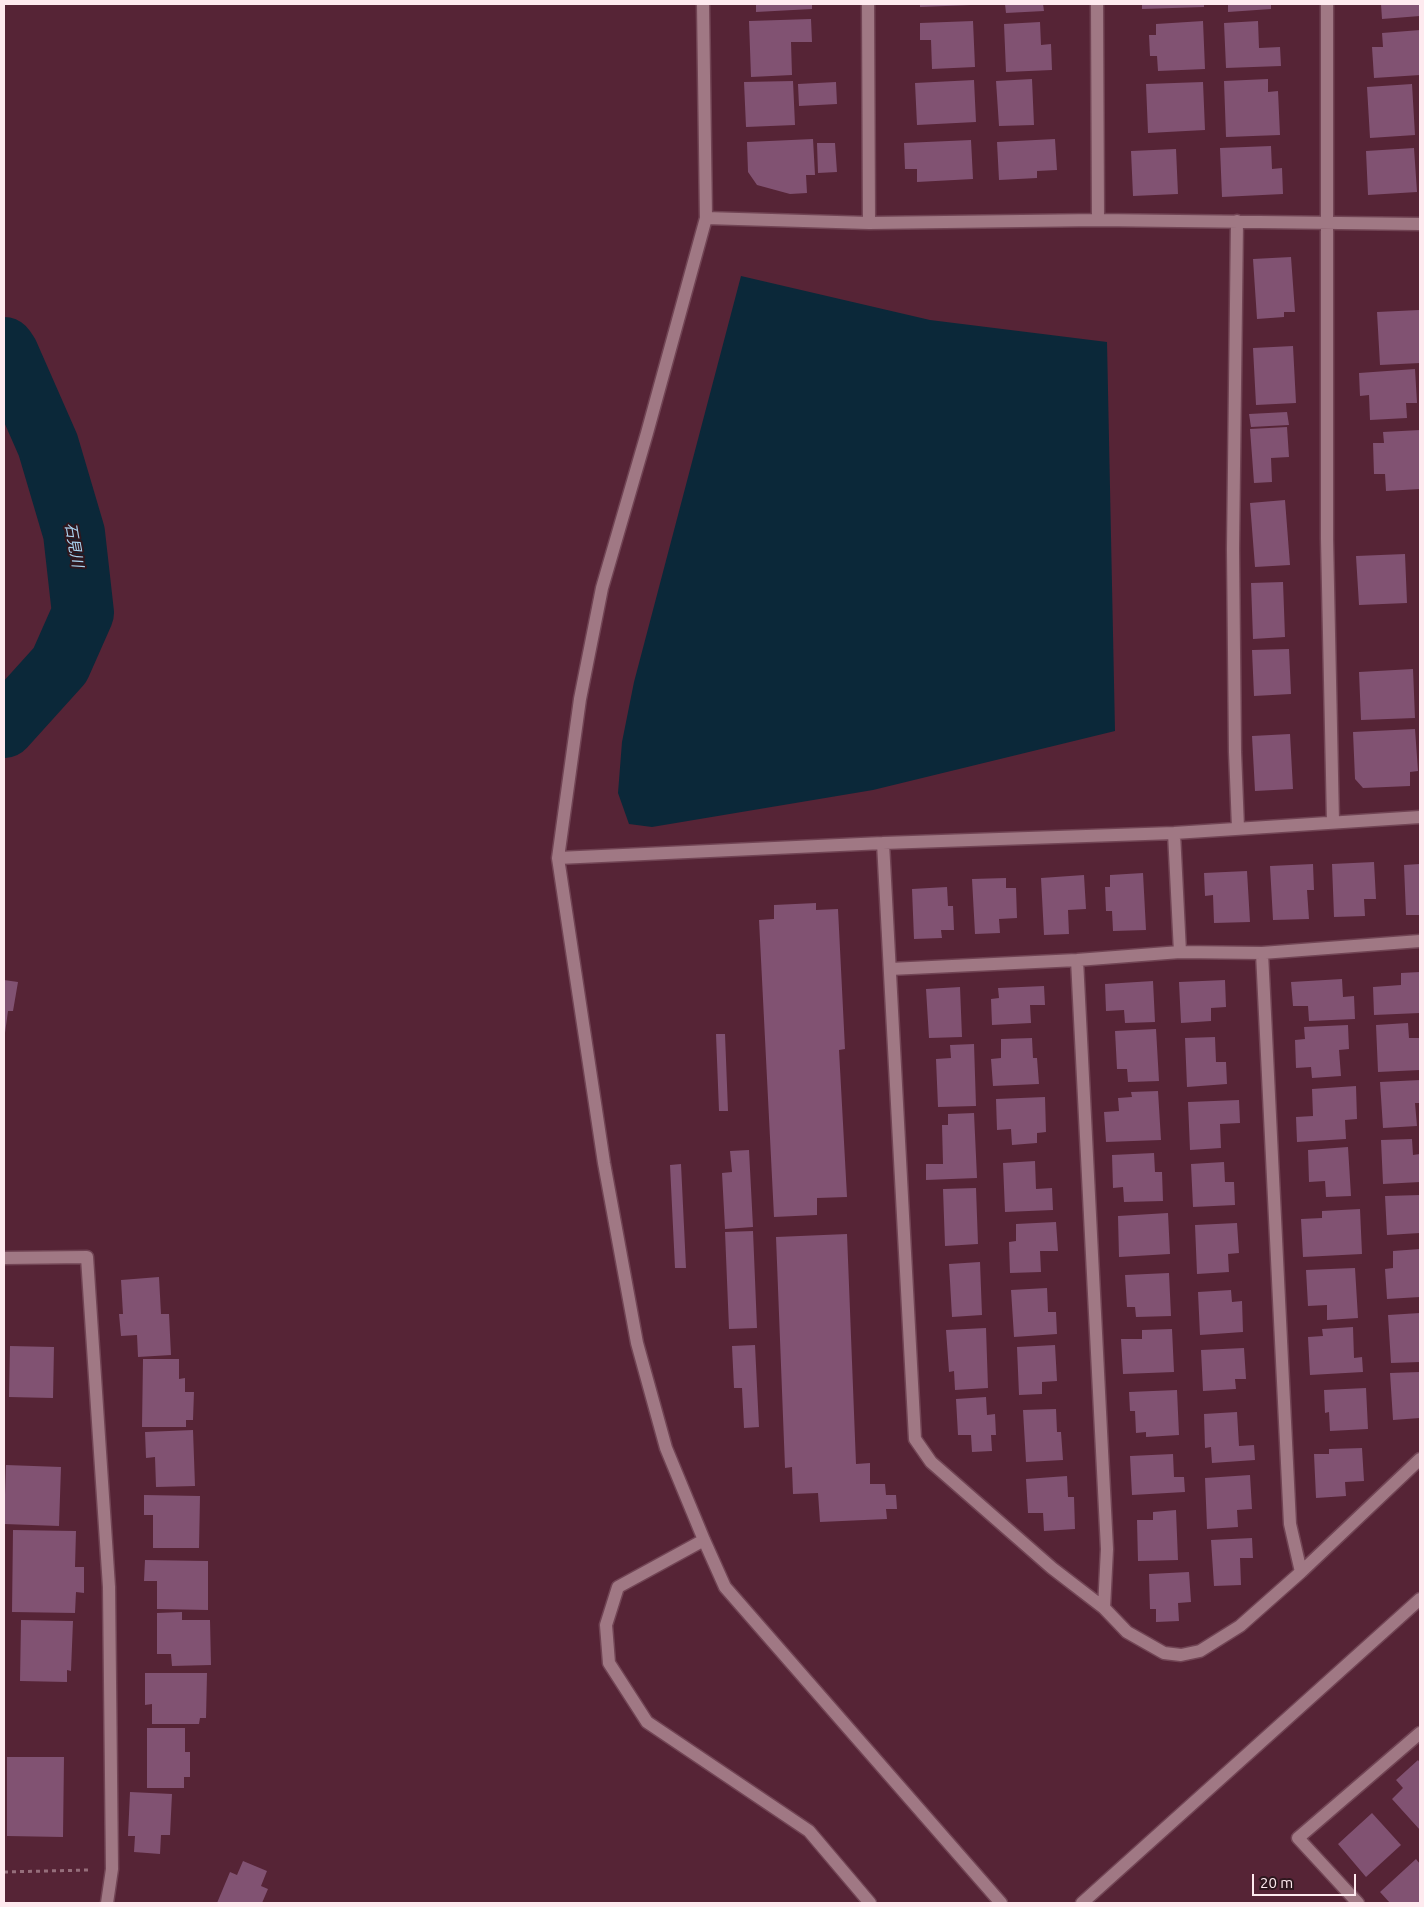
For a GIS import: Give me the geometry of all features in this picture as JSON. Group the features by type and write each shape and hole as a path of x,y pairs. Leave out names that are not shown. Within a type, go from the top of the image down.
{"street":[{"path":"703,4 706,218 602,588 580,699 558,858 604,1162 637,1343 666,1448 725,1587 1001,1903"},
{"path":"868,4 869,223"},
{"path":"1097,4 1098,220"},
{"path":"1327,4 1327,539 1333,822"},
{"path":"706,218 869,223 1098,220 1420,224"},
{"path":"1237,221 1233,549 1235,752 1238,828"},
{"path":"558,858 883,843 1174,833 1420,817"},
{"path":"1174,833 1180,952"},
{"path":"883,843 915,1440 931,1462 1052,1568 1104,1608 1127,1632 1164,1653 1181,1655 1200,1651 1240,1626 1301,1572 1420,1459"},
{"path":"890,969 1077,960 1180,952 1262,954 1420,942"},
{"path":"1262,954 1290,1524 1301,1572"},
{"path":"1077,960 1108,1549 1104,1608"},
{"path":"4,1258 87,1257 109,1587 112,1869 107,1903"},
{"path":"704,1540 618,1587 606,1625 610,1662 647,1722 809,1832 870,1903"},
{"path":"1086,1900 1420,1599"},
{"path":"1358,1903 1298,1838 1420,1733"}],"path":[{"path":"4,1872 112,1869"}],"water":[{"path":"741,276 930,320 1107,342 1115,731 873,790 652,827 629,824 618,793 622,742 634,682"}],"building":[{"path":"756,4 812,4 812,9 756,12"},
{"path":"920,4 971,4 971,5 920,7"},
{"path":"1005,4 1043,4 1044,11 1006,13"},
{"path":"1142,4 1204,4 1204,7 1142,9"},
{"path":"1228,4 1271,4 1271,9 1228,12"},
{"path":"1381,4 1420,4 1420,16 1382,19"},
{"path":"811,19 812,42 791,42 792,75 751,77 749,21"},
{"path":"973,21 975,67 932,69 931,40 920,40 920,23"},
{"path":"1203,21 1205,69 1158,71 1157,56 1150,56 1149,35 1156,35 1156,24"},
{"path":"1258,21 1259,48 1280,47 1281,66 1226,68 1224,23"},
{"path":"1040,22 1041,45 1051,44 1052,70 1006,72 1004,24"},
{"path":"1420,30 1420,75 1374,78 1372,47 1383,47 1382,33"},
{"path":"1032,79 1034,125 999,126 996,81"},
{"path":"1268,79 1268,92 1278,91 1280,135 1226,137 1224,81"},
{"path":"974,80 976,122 917,125 915,83"},
{"path":"793,81 795,125 746,127 744,82"},
{"path":"836,82 837,104 799,106 798,84"},
{"path":"1203,82 1205,130 1148,133 1146,84"},
{"path":"1412,84 1415,135 1370,138 1367,87"},
{"path":"813,139 815,175 806,175 807,193 790,194 757,185 748,172 747,142"},
{"path":"1055,139 1057,170 1037,171 1037,178 999,180 997,142"},
{"path":"971,140 973,179 917,182 917,169 905,169 904,143"},
{"path":"817,143 835,143 837,172 818,173"},
{"path":"1271,146 1272,169 1282,168 1283,194 1222,197 1220,148"},
{"path":"1414,148 1417,192 1368,195 1366,151"},
{"path":"1176,149 1178,194 1133,196 1131,151"},
{"path":"1291,257 1295,312 1284,312 1284,317 1257,319 1253,259"},
{"path":"1419,310 1420,363 1380,365 1377,312"},
{"path":"1293,346 1296,403 1256,405 1253,348"},
{"path":"1415,369 1417,403 1406,403 1407,418 1370,420 1369,395 1360,396 1359,373"},
{"path":"1287,412 1289,425 1251,427 1249,414"},
{"path":"1287,427 1289,457 1271,458 1272,482 1254,483 1250,429"},
{"path":"1420,430 1420,489 1386,491 1385,474 1374,474 1373,443 1384,443 1383,432"},
{"path":"1285,500 1290,565 1255,567 1250,503"},
{"path":"1405,554 1407,603 1359,605 1356,556"},
{"path":"1283,582 1285,637 1253,639 1251,583"},
{"path":"1289,649 1291,694 1254,696 1252,650"},
{"path":"1413,669 1415,718 1361,720 1359,672"},
{"path":"1415,729 1418,771 1410,772 1410,786 1363,788 1355,779 1353,732"},
{"path":"1290,734 1293,789 1255,791 1252,736"},
{"path":"1374,862 1376,899 1364,899 1365,916 1334,917 1332,864"},
{"path":"1313,864 1314,890 1307,890 1309,919 1273,920 1270,866"},
{"path":"1420,864 1420,915 1406,915 1404,865"},
{"path":"1247,871 1250,922 1214,923 1213,895 1205,896 1204,873"},
{"path":"1143,873 1146,930 1113,931 1112,911 1106,911 1105,887 1110,887 1110,875"},
{"path":"1084,875 1086,909 1068,910 1069,934 1044,935 1041,878"},
{"path":"1006,878 1006,888 1016,888 1017,918 999,919 1000,933 975,934 972,879"},
{"path":"947,887 948,906 953,906 954,930 941,930 942,938 914,939 912,889"},
{"path":"816,903 816,910 838,909 845,1049 839,1050 847,1197 817,1198 817,1215 774,1217 759,920 774,919 774,905"},
{"path":"1420,972 1420,1013 1374,1015 1373,987 1401,985 1401,973"},
{"path":"1342,979 1343,997 1354,996 1355,1019 1309,1021 1308,1006 1293,1006 1291,982"},
{"path":"4,980 18,982 13,1011 8,1011 5,1033"},
{"path":"1225,980 1226,1007 1211,1008 1211,1021 1181,1023 1179,982"},
{"path":"1153,981 1155,1022 1125,1023 1124,1010 1106,1011 1105,984"},
{"path":"1044,986 1045,1005 1030,1005 1031,1023 992,1025 991,999 999,998 998,988"},
{"path":"960,987 962,1037 929,1038 926,989"},
{"path":"1408,1023 1409,1038 1420,1038 1420,1070 1378,1072 1376,1025"},
{"path":"1348,1025 1349,1049 1339,1050 1341,1076 1312,1078 1311,1067 1296,1068 1295,1040 1305,1039 1304,1027"},
{"path":"1156,1029 1159,1081 1128,1082 1127,1069 1117,1069 1115,1031"},
{"path":"716,1034 725,1034 728,1111 719,1111"},
{"path":"1215,1037 1216,1062 1226,1062 1227,1084 1187,1087 1185,1038"},
{"path":"1032,1038 1033,1058 1037,1058 1039,1084 993,1086 991,1059 1001,1058 1001,1039"},
{"path":"974,1044 976,1106 938,1107 936,1059 951,1058 950,1045"},
{"path":"1420,1080 1420,1103 1415,1103 1417,1126 1383,1128 1380,1082"},
{"path":"1356,1086 1357,1119 1345,1120 1346,1139 1297,1142 1296,1117 1313,1116 1312,1089"},
{"path":"1158,1091 1161,1140 1106,1142 1104,1112 1119,1111 1118,1098 1132,1097 1131,1092"},
{"path":"1045,1097 1046,1132 1037,1133 1037,1143 1012,1145 1011,1129 997,1130 996,1099"},
{"path":"1239,1100 1240,1123 1220,1124 1221,1148 1190,1150 1188,1102"},
{"path":"974,1113 977,1178 926,1180 926,1164 943,1164 942,1125 948,1125 948,1114"},
{"path":"1412,1139 1413,1155 1420,1154 1420,1182 1383,1184 1381,1140"},
{"path":"1348,1147 1351,1196 1326,1197 1325,1181 1309,1182 1308,1150"},
{"path":"749,1150 753,1227 725,1229 722,1173 732,1172 730,1151"},
{"path":"1154,1153 1155,1172 1162,1172 1163,1201 1124,1202 1123,1187 1113,1188 1112,1155"},
{"path":"1035,1161 1036,1189 1052,1188 1053,1210 1005,1212 1003,1163"},
{"path":"1224,1162 1225,1182 1234,1182 1235,1205 1193,1207 1191,1164"},
{"path":"681,1164 686,1268 675,1268 670,1165"},
{"path":"976,1188 978,1244 945,1246 943,1189"},
{"path":"1420,1195 1420,1233 1387,1235 1385,1196"},
{"path":"1360,1209 1362,1254 1303,1257 1301,1219 1322,1218 1322,1211"},
{"path":"1168,1213 1170,1254 1119,1257 1118,1216"},
{"path":"1056,1222 1058,1251 1040,1251 1041,1272 1010,1273 1009,1242 1016,1241 1016,1224"},
{"path":"1237,1223 1239,1253 1228,1254 1229,1272 1197,1274 1195,1225"},
{"path":"753,1231 757,1328 729,1329 725,1232"},
{"path":"847,1234 856,1464 870,1463 870,1484 885,1484 886,1495 896,1495 897,1509 886,1509 887,1519 820,1522 818,1493 793,1494 792,1467 785,1468 776,1237"},
{"path":"1420,1249 1420,1297 1387,1299 1385,1269 1393,1268 1393,1251"},
{"path":"980,1262 982,1315 952,1317 949,1264"},
{"path":"1355,1268 1358,1318 1327,1320 1327,1305 1308,1306 1306,1270"},
{"path":"1169,1273 1171,1316 1136,1317 1135,1307 1127,1307 1125,1275"},
{"path":"159,1277 161,1314 169,1314 171,1355 138,1357 137,1335 121,1336 119,1314 123,1314 121,1280"},
{"path":"1047,1288 1048,1312 1056,1312 1057,1334 1014,1337 1011,1290"},
{"path":"1231,1290 1232,1302 1242,1301 1243,1332 1200,1335 1198,1292"},
{"path":"1420,1313 1420,1362 1391,1363 1388,1315"},
{"path":"1353,1327 1354,1358 1362,1357 1363,1372 1310,1375 1308,1337 1323,1336 1322,1329"},
{"path":"986,1328 988,1388 955,1390 954,1371 949,1372 946,1330"},
{"path":"1172,1329 1174,1372 1123,1374 1121,1339 1142,1339 1142,1330"},
{"path":"755,1345 759,1427 744,1428 742,1388 734,1388 732,1346"},
{"path":"1055,1345 1057,1381 1042,1382 1042,1394 1019,1395 1017,1347"},
{"path":"10,1346 54,1347 53,1398 9,1397"},
{"path":"1244,1348 1246,1379 1235,1379 1236,1389 1203,1391 1201,1350"},
{"path":"143,1359 179,1359 179,1379 185,1378 185,1392 194,1392 193,1420 186,1420 186,1427 142,1427"},
{"path":"1420,1372 1420,1418 1393,1420 1390,1373"},
{"path":"1366,1388 1368,1429 1330,1431 1329,1412 1325,1413 1324,1390"},
{"path":"1177,1390 1179,1435 1146,1437 1146,1432 1136,1433 1135,1411 1130,1411 1129,1392"},
{"path":"986,1397 987,1415 995,1414 996,1435 991,1435 992,1451 972,1452 971,1435 958,1435 956,1399"},
{"path":"1056,1409 1057,1432 1061,1432 1063,1460 1026,1462 1023,1410"},
{"path":"1237,1412 1239,1446 1254,1445 1255,1460 1212,1463 1211,1447 1205,1448 1204,1414"},
{"path":"193,1430 195,1486 156,1487 155,1457 146,1458 145,1432"},
{"path":"1362,1448 1364,1481 1345,1482 1346,1496 1316,1498 1314,1454 1329,1454 1329,1449"},
{"path":"1173,1454 1174,1477 1184,1477 1185,1492 1132,1495 1130,1456"},
{"path":"6,1465 61,1467 59,1526 4,1524"},
{"path":"1250,1475 1252,1509 1237,1510 1238,1527 1207,1529 1205,1478"},
{"path":"1067,1476 1068,1497 1074,1497 1075,1529 1044,1531 1043,1513 1028,1513 1026,1479"},
{"path":"144,1495 200,1496 199,1548 153,1548 153,1515 144,1515"},
{"path":"1176,1510 1178,1560 1138,1561 1137,1520 1153,1520 1153,1512"},
{"path":"13,1530 76,1531 75,1567 84,1567 84,1593 76,1592 75,1613 12,1612"},
{"path":"1252,1538 1253,1558 1240,1558 1241,1585 1214,1586 1211,1540"},
{"path":"145,1560 208,1561 208,1610 157,1609 157,1581 144,1581"},
{"path":"1189,1572 1191,1602 1178,1603 1179,1621 1156,1622 1156,1609 1150,1609 1149,1574"},
{"path":"182,1612 182,1620 210,1620 211,1665 172,1666 171,1654 157,1654 157,1613"},
{"path":"21,1620 73,1621 71,1671 67,1670 67,1682 20,1681"},
{"path":"145,1673 207,1673 206,1718 200,1718 199,1724 152,1724 152,1704 145,1705"},
{"path":"147,1728 185,1728 185,1752 190,1752 190,1777 184,1777 184,1788 147,1788"},
{"path":"7,1757 64,1757 63,1837 7,1836"},
{"path":"1418,1760 1420,1763 1420,1830 1392,1799 1403,1788 1396,1780"},
{"path":"130,1792 172,1794 170,1835 161,1835 160,1854 134,1852 135,1836 128,1836"},
{"path":"1372,1813 1401,1845 1366,1877 1338,1844"},
{"path":"1416,1859 1420,1864 1420,1903 1390,1903 1380,1892"},
{"path":"243,1861 267,1871 261,1886 268,1889 262,1903 217,1903 230,1872 237,1875"}],"waterway":[{"name":"石見川","path":"4,348 48,445 74,533 83,613 60,665 4,727"}]}
